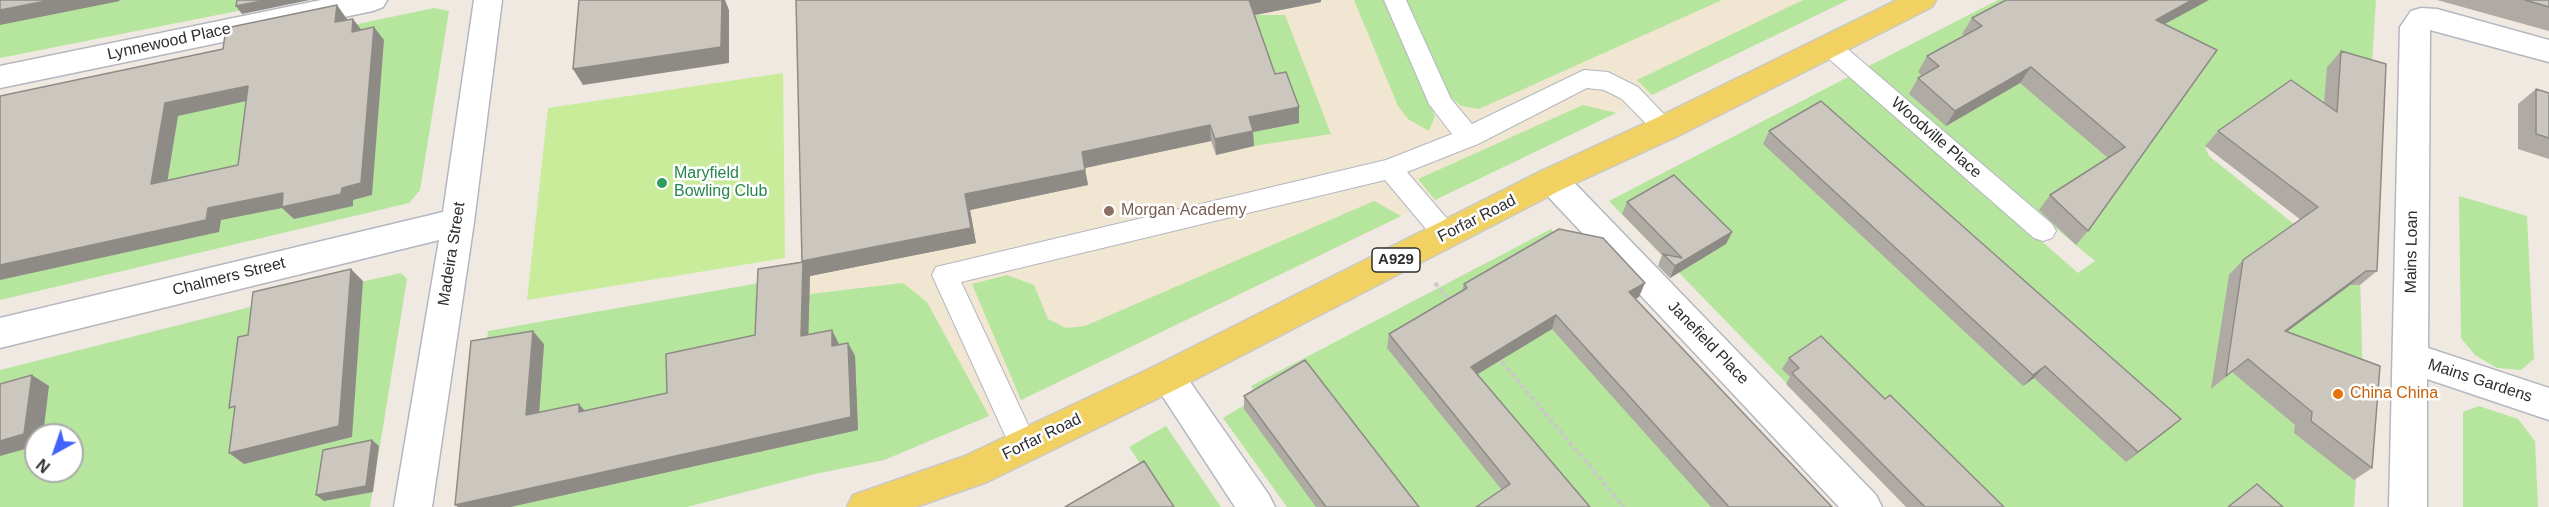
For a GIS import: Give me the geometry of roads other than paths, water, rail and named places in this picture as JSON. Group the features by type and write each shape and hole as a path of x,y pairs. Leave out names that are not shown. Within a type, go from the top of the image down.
{"main road":[{"name":"Forfar Road","path":"866,507 974,470 1024,446 1167,377 1552,180 1665,128 1922,0"}],"street":[{"name":"Lynnewood Place","path":"0,77 373,0"},
{"name":"Madeira Street","path":"413,507 458,222 488,0"},
{"path":"2418,10 2436,20 2549,51"},
{"name":"Mains Loan","path":"2408,507 2415,27 2418,10"},
{"name":"Janefield Place","path":"1552,180 1863,507"},
{"name":"Chalmers Street","path":"0,333 458,222"},
{"name":"Mains Gardens","path":"2411,358 2549,404"},
{"path":"1167,377 1256,507"}],"lane":[{"path":"1395,0 1441,104 1469,136"},
{"name":"Woodville Place","path":"1829,46 2043,231"},
{"path":"1024,446 945,275 1390,169 1469,136 1584,79 1608,81 1630,93 1665,128"},
{"path":"1390,169 1446,235"}],"place":[{"name":"Maryfield Bowling Club","path":"662,183"},
{"name":"Morgan Academy","path":"1109,211"},
{"name":"China China","path":"2338,394"}]}
